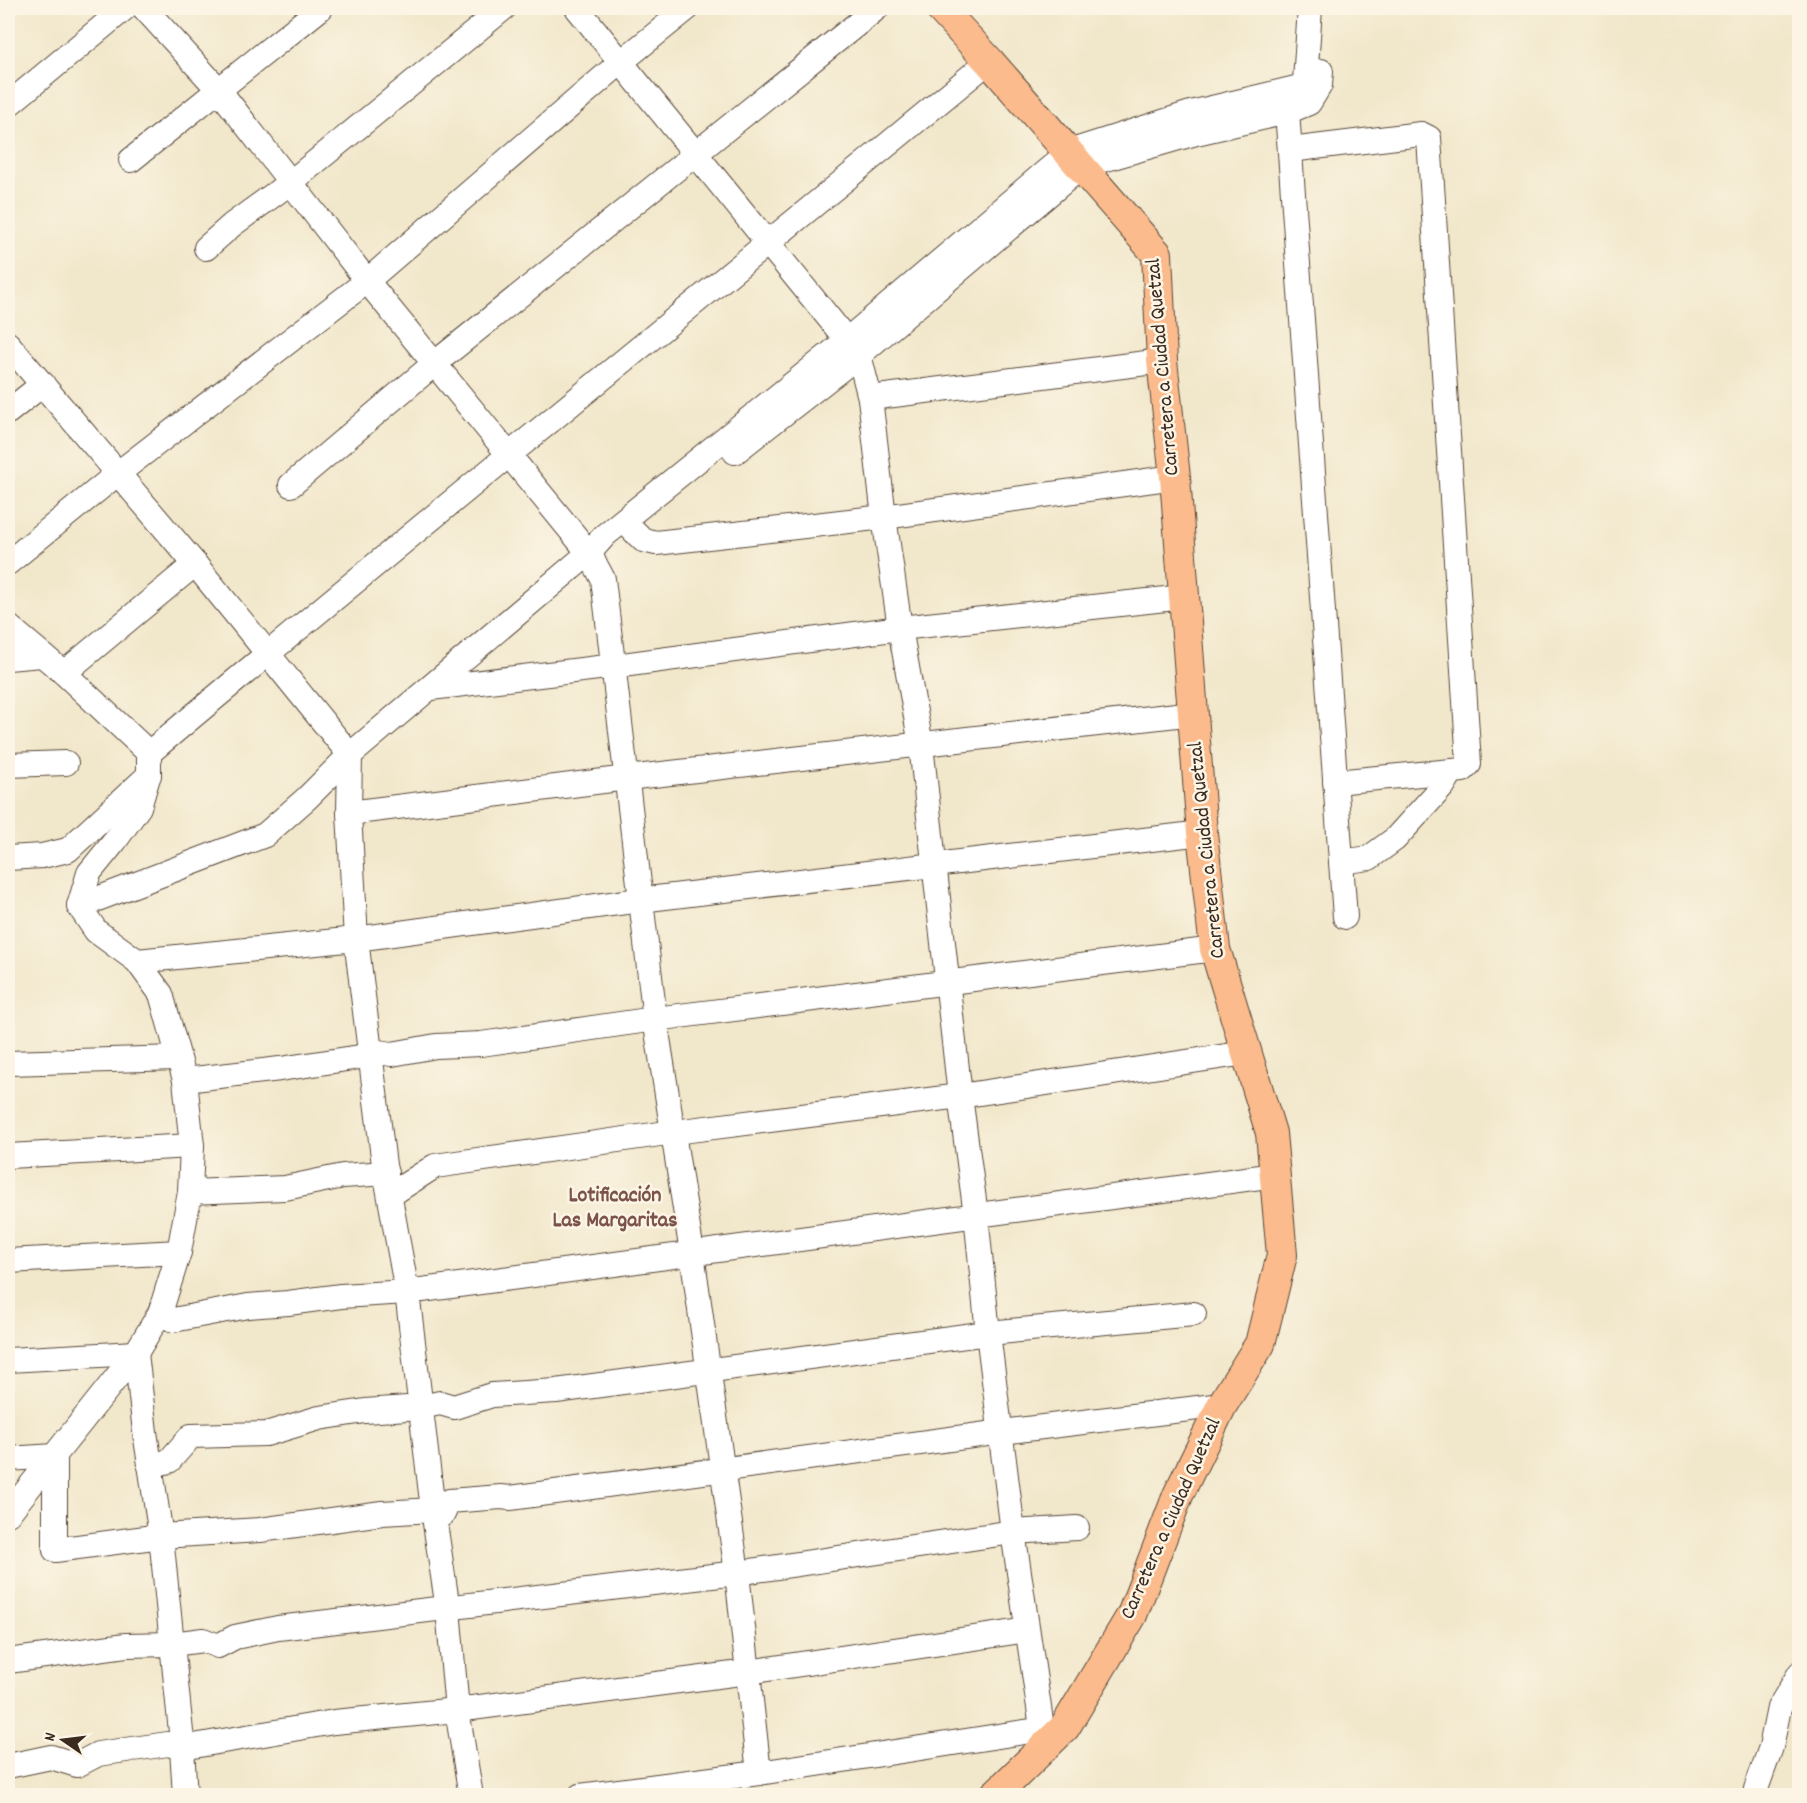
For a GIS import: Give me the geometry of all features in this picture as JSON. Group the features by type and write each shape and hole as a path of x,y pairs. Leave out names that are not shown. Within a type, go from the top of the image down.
{"main road":[{"name":"Carretera a Ciudad Quetzal","path":"940,8 1076,159 1157,254 1162,361 1175,477 1202,833 1215,949 1271,1133 1282,1255 1260,1344 1222,1405 1178,1495 1132,1615 1065,1727 993,1796"}],"street":[{"path":"8,105 125,8"},
{"path":"144,8 219,90 367,281 589,553 603,579 655,1019 692,1253 737,1573 759,1773"},
{"path":"131,160 321,8"},
{"path":"206,248 232,225 291,182 504,8"},
{"path":"577,8 853,348 870,398 900,628 921,745 988,1333 1013,1532 1041,1721 1037,1730 759,1773 580,1796"},
{"path":"8,563 117,474 367,281 621,62 688,8"},
{"path":"291,485 434,364 877,8"},
{"path":"1310,8 1305,81 1286,101 1345,917"},
{"path":"78,906 265,835 307,798 350,755 589,553 612,548 629,526 853,348 1076,159 1194,123 1286,101 1310,103 1320,85 1326,8"},
{"path":"8,858 42,856 68,850 149,764 267,654 989,61"},
{"path":"1290,150 1421,134 1428,138 1469,764 1463,770 1335,782"},
{"path":"8,344 195,564 350,755 349,813 356,939 388,1184 407,1292 433,1510 448,1609 457,1710 471,1796"},
{"path":"870,398 1162,361"},
{"path":"8,412 43,384"},
{"path":"629,526 643,540 656,543 884,518 1175,477"},
{"path":"64,673 195,564"},
{"path":"431,688 900,628 1185,597"},
{"path":"8,626 64,673 149,764"},
{"path":"8,658 41,655"},
{"path":"349,813 627,778 1194,713"},
{"path":"8,765 66,763"},
{"path":"78,906 89,873 139,807 149,764"},
{"path":"1341,862 1369,858 1395,840 1443,786 1452,771"},
{"path":"136,961 356,939 640,900 1202,833"},
{"path":"8,1514 136,1353 160,1313 179,1252 190,1192 192,1146 181,1069 161,994 136,961 96,932 78,906"},
{"path":"8,1063 181,1069 280,1069 360,1057 371,1052 392,1054 436,1046 481,1044 655,1019 1215,949"},
{"path":"190,1192 285,1188 343,1176 388,1184 435,1166 674,1132 960,1096 1246,1053"},
{"path":"8,1156 192,1146"},
{"path":"160,1313 172,1320 248,1306 341,1296 407,1292 1275,1176"},
{"path":"8,1261 179,1252"},
{"path":"150,1466 169,1461 191,1436 266,1434 330,1416 365,1411 421,1407 440,1403 454,1407 492,1395 556,1391 988,1333 1194,1314"},
{"path":"8,1360 136,1353"},
{"path":"136,1353 161,1536 185,1796"},
{"path":"55,1456 55,1550 161,1536 260,1530 351,1516 433,1510 443,1514 448,1501 510,1498 1222,1405"},
{"path":"8,1459 55,1456"},
{"path":"8,1661 126,1645 172,1644 203,1640 218,1646 235,1637 278,1628 737,1573 1013,1532 1077,1528"},
{"path":"8,1766 51,1757 77,1765 98,1754 168,1744 182,1748 334,1722 457,1710 748,1672 1027,1630"},
{"path":"1756,1789 1771,1747 1779,1708 1800,1673"}],"district":[{"name":"Lotificación Las Margaritas","path":"615,1208"}]}
